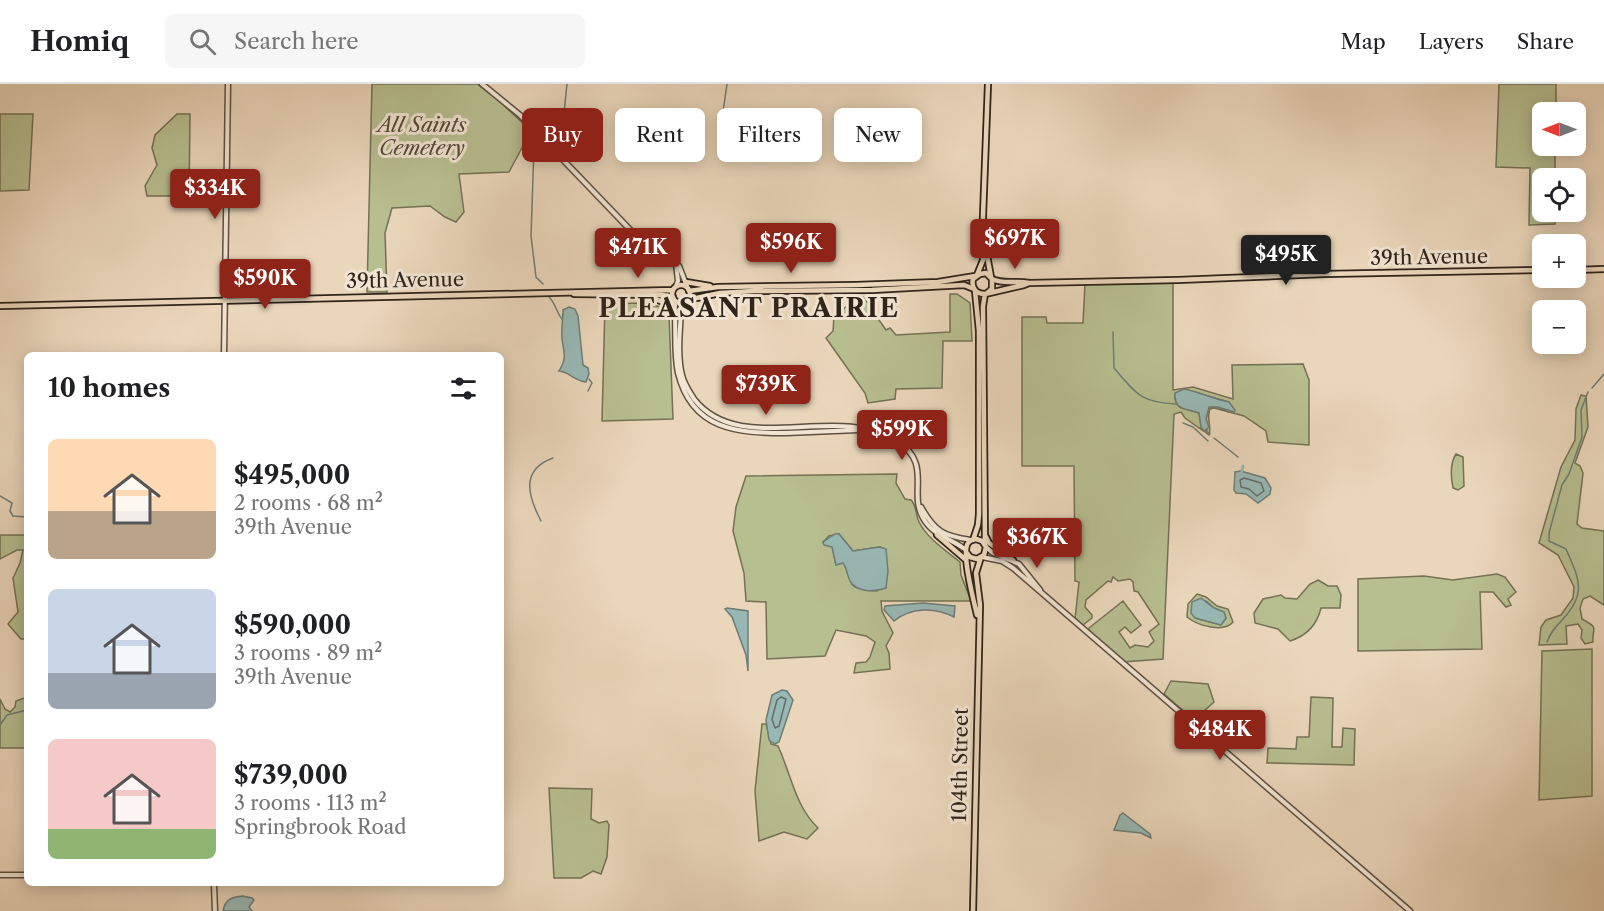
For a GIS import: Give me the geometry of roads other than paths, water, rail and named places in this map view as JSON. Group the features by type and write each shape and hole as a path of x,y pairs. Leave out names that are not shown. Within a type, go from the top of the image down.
{"main road":[{"path":"983,228 992,289 986,294 983,306 985,545 982,557 974,559 966,551 978,525 979,503 979,331 972,282 983,260 983,228 988,84"},
{"path":"1586,270 1604,269"},
{"name":"39th Avenue","path":"986,294 1029,283 1532,270"},
{"path":"986,294 964,285 931,284 718,287 689,290 681,285 674,288 673,298 679,303 720,293 931,284 983,273 992,278"},
{"name":"39th Avenue","path":"992,278 1003,283 1021,281 1029,283"},
{"path":"686,282 718,287"},
{"name":"39th Avenue","path":"0,306 674,288"},
{"path":"686,301 689,290"},
{"name":"39th Avenue","path":"559,292 587,296 662,295 673,298"},
{"path":"646,296 675,306"},
{"path":"937,535 964,556 967,562"},
{"path":"984,535 989,543 1013,560"},
{"path":"972,540 980,540 985,545"},
{"name":"104th Street","path":"966,551 978,621"},
{"name":"104th Street","path":"973,911 980,597 976,573 982,557"}],"street":[{"path":"224,352 228,84"},
{"path":"482,84 520,115 639,238 676,264 689,290"},
{"path":"674,288 678,280 676,264"},
{"path":"673,298 677,363 681,381 691,401 712,422 730,429 751,433 866,429"},
{"path":"686,301 681,311 682,378 693,396 710,414 728,423 742,426 852,426 889,437 910,452 918,469 920,503 924,519 937,535 966,551"},
{"path":"920,503 933,526 943,534 972,540"},
{"path":"985,545 993,553 1013,560 1025,571 1044,596"},
{"path":"982,557 1008,564 1410,911"},
{"path":"0,875 24,875"},
{"path":"214,886 214,911"}],"water":[{"path":"569,307 575,309 578,316 583,365 588,368 589,374 586,382 559,371 564,355 563,310"},
{"path":"1184,389 1229,402 1235,410 1234,412 1209,407 1206,419 1209,427 1204,431 1201,427 1199,413 1182,408 1176,403 1175,393"},
{"path":"1241,471 1265,478 1271,488 1270,494 1258,503 1246,494 1236,493 1234,490 1235,472"},
{"path":"839,534 853,551 880,547 886,549 888,571 886,588 862,590 853,585 843,563 836,565 832,547 824,545 823,542"},
{"path":"1201,598 1224,612 1226,618 1221,625 1195,618 1191,613 1192,602"},
{"path":"923,603 955,606 954,617 939,611 923,610 908,613 894,621 884,610 885,606"},
{"path":"725,609 748,611 748,671 746,655 732,617"},
{"path":"782,690 787,691 793,700 779,742 775,744 769,740 766,720 772,695"},
{"path":"1123,813 1150,834 1151,838 1141,833 1114,830"},
{"path":"243,896 254,900 249,907 252,911 223,911 230,899"}],"waterway":[{"path":"565,108 567,84"},
{"path":"724,108 727,84"},
{"path":"533,162 531,236 536,277 543,284"},
{"path":"549,297 562,319"},
{"path":"1113,332 1114,368 1134,390 1146,399 1176,404"},
{"path":"1592,388 1604,374"},
{"path":"588,391 592,383 589,379"},
{"path":"1547,642 1576,601 1578,592 1577,576 1566,549 1549,541 1549,533 1562,485 1569,474 1582,437 1581,410 1588,392"},
{"path":"1183,423 1193,427 1208,441"},
{"path":"1206,431 1210,434"},
{"path":"1214,438 1238,457"},
{"path":"541,521 533,503 531,477 542,463 553,458"},
{"path":"1242,471 1243,466"},
{"path":"0,496 12,503 10,511 13,516 24,517"},
{"path":"0,725 7,715 24,711"}],"district":[{"name":"PLEASANT PRAIRIE","path":"749,308"}],"park label":[{"name":"All Saints Cemetery","path":"422,136"}]}
